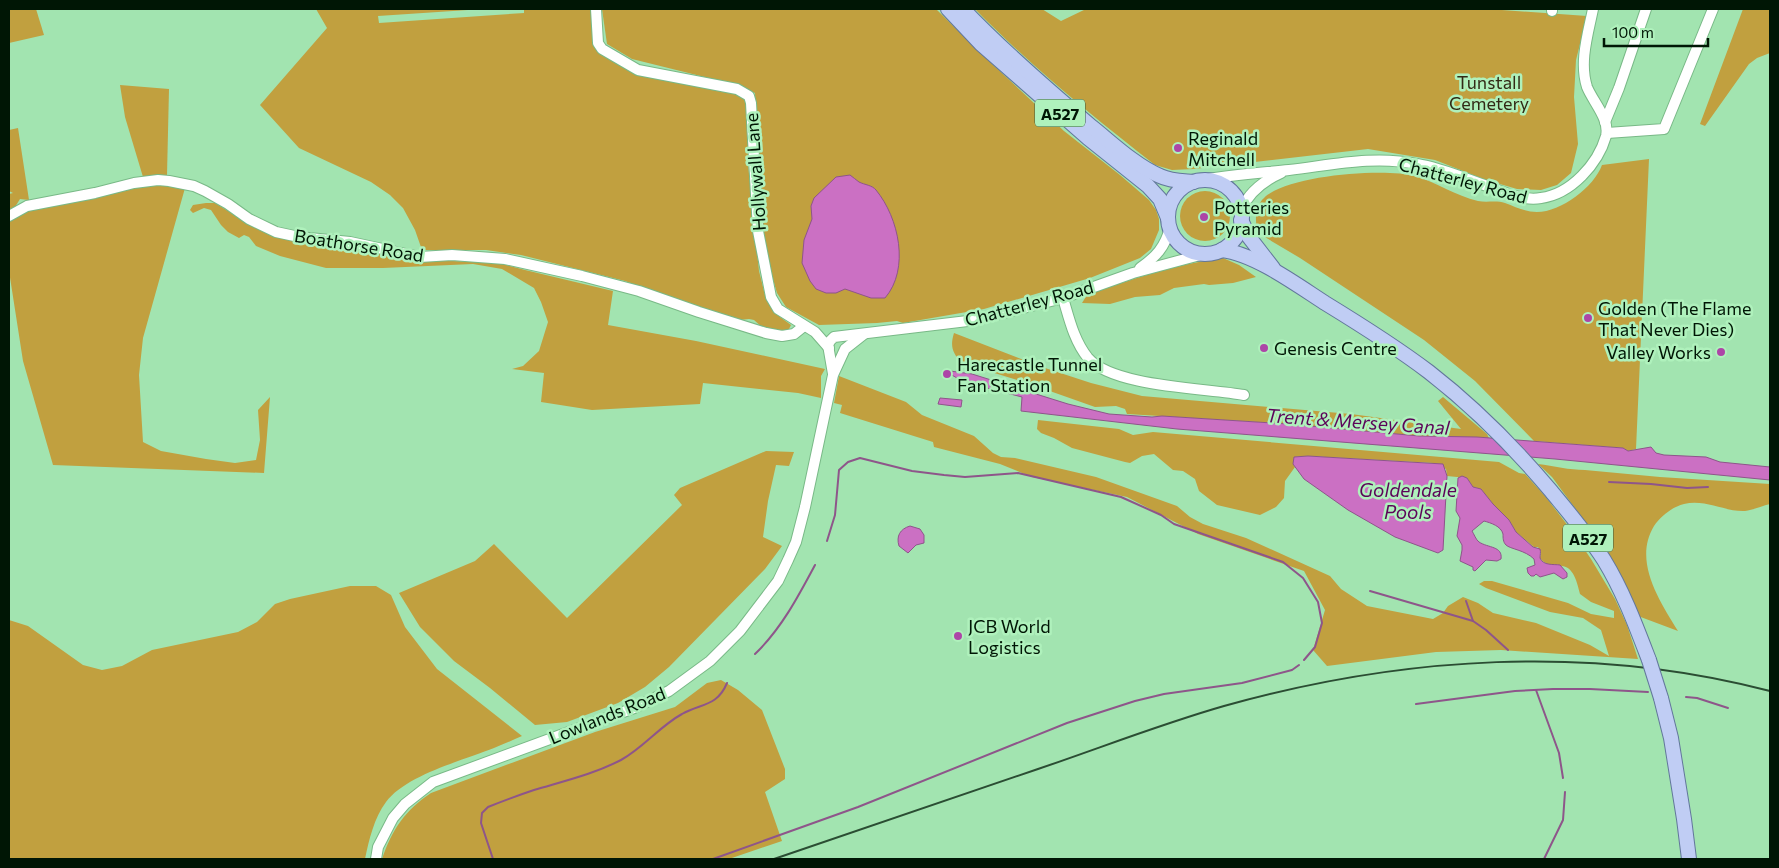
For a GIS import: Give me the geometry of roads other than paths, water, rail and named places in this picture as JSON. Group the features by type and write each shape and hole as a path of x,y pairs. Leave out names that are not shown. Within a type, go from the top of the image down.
{"main road":[{"name":"A527","path":"948,9 996,57 1088,138 1148,186 1160,199 1176,240 1181,245 1192,252 1204,254 1222,250 1245,257 1277,272 1412,360 1462,399 1501,434 1532,469 1576,520 1604,560 1631,614 1661,698 1671,738 1690,858"},
{"name":"A527","path":"963,9 988,35 1046,88 1147,169 1164,178 1215,182 1226,187 1235,196 1249,237 1277,272"},
{"path":"1169,223 1169,210 1173,198 1186,185 1198,181"},
{"path":"1222,250 1234,240 1239,231 1241,215"}],"street":[{"name":"Hollywall Lane","path":"596,9 598,43 602,49 638,70 738,89 748,96 751,103 757,223 771,297 778,309 804,326 815,332 839,337"},
{"path":"1593,9 1583,66 1588,88 1605,122 1607,133 1664,129 1713,9"},
{"path":"1605,122 1619,88 1646,9"},
{"name":"Chatterley Road","path":"1198,181 1229,175 1289,170 1366,160 1396,160 1446,172 1510,194 1539,199 1563,191 1580,178 1596,158 1607,133"},
{"name":"Chatterley Road","path":"1241,215 1248,197 1256,188 1268,179 1289,170"},
{"name":"Boathorse Road","path":"9,216 27,206 145,181 169,181 194,186 205,191 249,219 276,232 299,237 350,242 420,257 452,255 505,259 639,291 699,312 766,333 782,336 794,334 804,326"},
{"name":"Chatterley Road","path":"1133,273 1160,252 1169,223"},
{"name":"Chatterley Road","path":"839,337 976,320 1062,298 1133,273 1204,254"},
{"path":"1062,298 1080,347 1088,358 1101,368 1117,375 1148,382 1244,394"},
{"name":"Hollywall Lane","path":"815,332 829,349"},
{"path":"844,350 845,342 839,337 830,341 829,349 835,354 844,350 864,334"},
{"name":"Lowlands Road","path":"829,349 833,375"},
{"name":"Lowlands Road","path":"376,859 378,847 393,818 404,804 433,782 634,708 669,691 710,661 740,631 778,581 796,542 833,375 844,350"}],"water":[{"path":"850,175 859,182 876,190 884,201 896,229 899,244 897,273 893,286 885,298 871,298 845,289 836,293 826,293 816,289 802,263 804,240 812,219 811,206 814,198 836,177"},
{"path":"950,371 972,374 1068,404 1109,414 1288,424 1419,436 1477,437 1623,448 1628,451 1651,447 1656,453 1664,455 1706,457 1720,462 1770,467 1770,480 1555,459 1177,429 1021,411 1022,397 964,382 950,374"},
{"path":"940,398 962,400 961,407 938,404"},
{"name":"Goldendale Pools","path":"1308,456 1443,464 1447,476 1443,550 1438,553 1395,537 1348,510 1304,479 1293,464 1294,457"},
{"name":"Goldendale Pools","path":"1462,476 1467,478 1473,487 1481,489 1509,520 1516,532 1533,547 1540,549 1541,561 1560,565 1567,573 1567,577 1563,579 1554,573 1540,577 1536,574 1531,576 1527,568 1535,565 1534,559 1506,545 1500,529 1484,521 1472,531 1479,542 1497,549 1500,552 1501,559 1497,561 1486,560 1475,571 1473,567 1460,561 1462,545 1457,536 1460,518 1456,511 1458,478"},
{"path":"910,526 920,529 924,535 924,543 916,545 908,553 899,546 898,539 901,531"}],"waterway":[{"path":"827,541 835,515 839,470 848,462 860,458 912,471 965,477 1018,473 1121,497 1161,515 1174,524 1283,562 1303,578 1318,602 1322,623 1315,647 1304,660"},
{"path":"1609,482 1687,488 1708,487"},
{"path":"755,654 781,623 815,565"},
{"path":"1370,591 1473,621 1508,650"},
{"path":"1466,601 1473,621"},
{"path":"713,859 858,807 1067,723 1135,701 1164,694 1242,683 1292,670 1299,665"},
{"path":"493,859 481,823 482,813 488,807 534,790 590,773 621,760 674,719 689,710 713,700 723,691 727,683"},
{"path":"1416,704 1515,691 1553,689 1648,692"},
{"path":"1536,690 1559,753 1563,778"},
{"path":"1686,697 1697,698 1728,708"},
{"path":"1544,859 1563,820 1565,792"}],"railway":[{"path":"774,859 1200,713 1291,689 1359,676 1428,667 1497,662 1566,662 1634,666 1702,676 1770,691"}],"place":[{"name":"Reginald Mitchell","path":"1178,148"},
{"name":"Potteries Pyramid","path":"1204,217"},
{"name":"Golden (The Flame That Never Dies)","path":"1588,318"},
{"name":"Genesis Centre","path":"1264,348"},
{"name":"Valley Works","path":"1721,352"},
{"name":"Harecastle Tunnel Fan Station","path":"947,374"},
{"name":"JCB World Logistics","path":"958,636"}],"park label":[{"name":"Tunstall Cemetery","path":"1489,92"}],"water label":[{"name":"Trent & Mersey Canal","path":"1358,421"}]}
